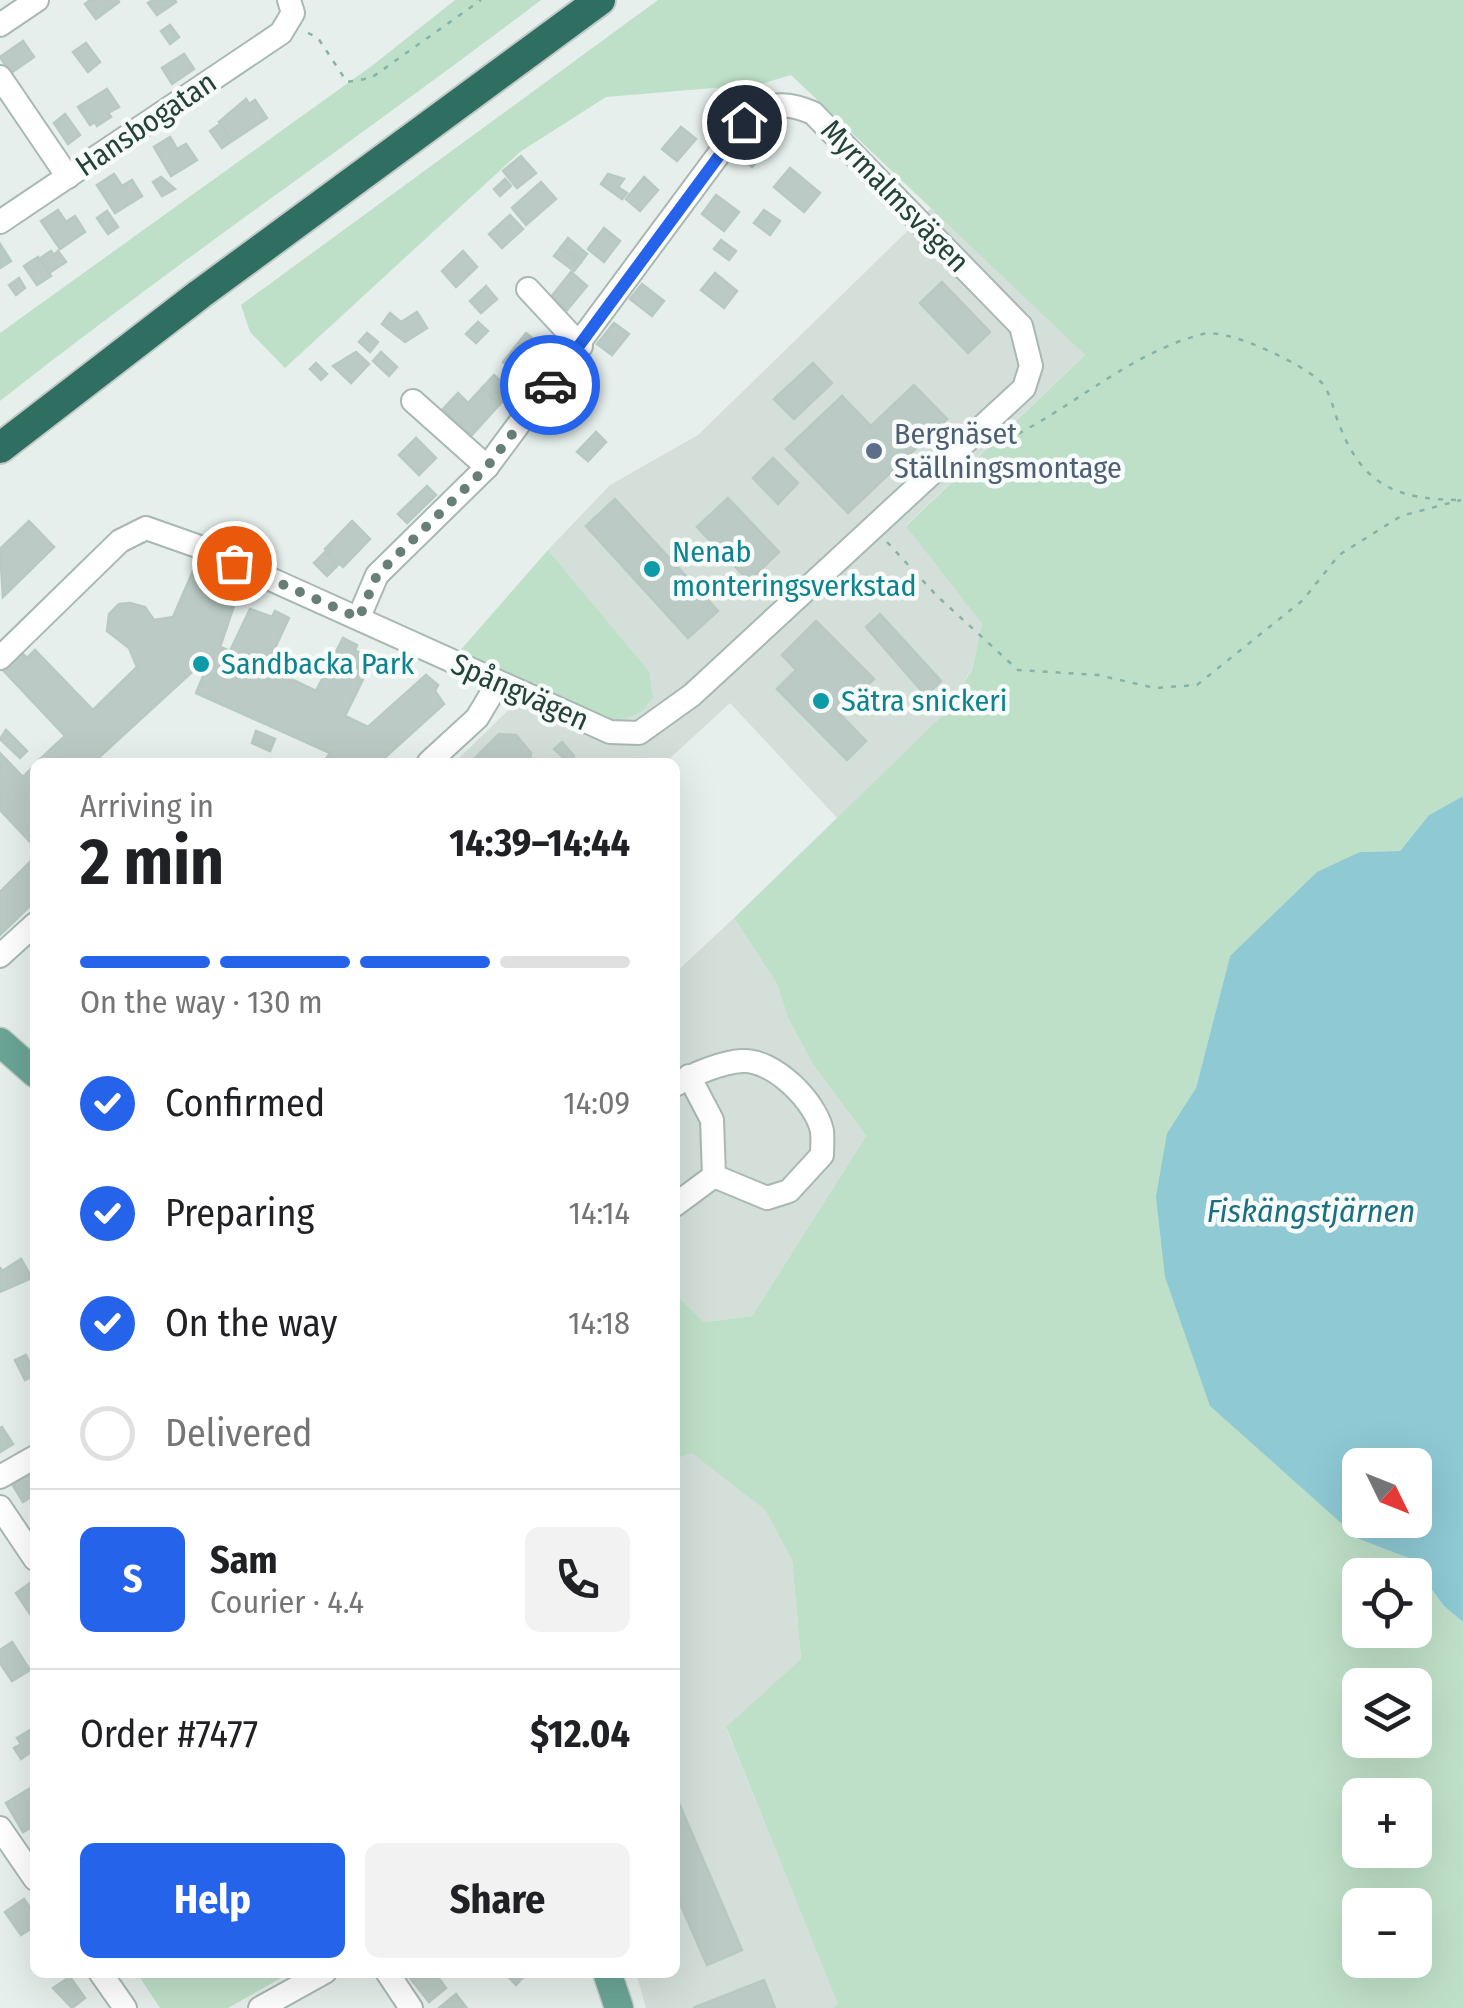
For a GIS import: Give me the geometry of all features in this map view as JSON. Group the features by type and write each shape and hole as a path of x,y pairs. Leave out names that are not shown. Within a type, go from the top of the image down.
{"highway":[{"path":"0,426 191,279 572,0"},
{"path":"0,448 200,294 600,0"}],"main road":[{"path":"0,1042 30,1069"},
{"path":"609,1978 619,2008"}],"street":[{"path":"0,25 37,0"},
{"name":"Hansbogatan","path":"0,222 68,177 290,12"},
{"path":"0,77 68,177"},
{"name":"Myrmalmsvägen","path":"359,618 377,575 487,467 581,346 744,122 776,102 796,105 830,129 1021,326 1030,366 1024,388 951,456"},
{"path":"528,289 581,346"},
{"path":"413,401 487,467"},
{"name":"Spångvägen","path":"0,658 120,541 146,528 359,618 610,732 639,733 692,695 951,456"},
{"path":"433,758 476,718 498,683"},
{"path":"0,956 30,929"},
{"path":"742,1061 762,1064 810,1106 822,1130 822,1156 788,1190 768,1198 714,1176 712,1120 682,1081 742,1061"},
{"path":"680,1201 714,1176"},
{"path":"0,1477 30,1459"},
{"path":"0,1507 30,1552"},
{"path":"0,1828 8,1855 30,1875"},
{"path":"104,1978 125,2008"},
{"path":"260,2008 288,2001 313,1978"},
{"path":"391,1978 411,2008"}],"path":[{"path":"290,12 318,38 347,82 371,78 481,0"},
{"path":"951,456 966,457 1018,435 1143,356 1208,333 1272,352 1323,384 1352,456 1368,476 1422,500 1462,500"},
{"path":"874,527 936,596 1018,670 1098,675 1155,688 1197,685 1303,600 1338,555 1402,516 1462,500"}],"shaded area":[{"path":"932,207 1085,355 906,525 982,624 972,669 943,715 839,820 730,703 670,758 459,758 533,686 649,671 548,550 610,485 698,435"},
{"path":"734,918 777,984 788,1018 814,1066 866,1136 752,1316 704,1322 680,1299 680,968"},
{"path":"692,1452 765,1510 792,1560 801,1659 726,1728 839,2005 832,2008 646,2008 637,1978 680,1978 680,1457"}],"green space":[{"path":"455,0 541,0 0,401 0,333 373,65"},
{"path":"658,0 1463,0 1463,796 1429,815 1400,851 1360,852 1230,956 1196,1088 1167,1133 1342,1503 1342,1538 1359,1538 1410,1558 1342,1558 1342,1648 1432,1648 1432,1589 1463,1622 1463,2008 832,2008 838,2004 726,1727 801,1659 792,1560 765,1510 692,1453 680,1457 680,1299 704,1322 752,1316 866,1136 814,1066 788,1018 777,984 734,918 943,715 972,670 982,624 906,526 1085,355 791,75 761,84 606,97 520,152 285,368 250,332 241,305"},
{"path":"548,550 649,671 653,698 641,712 615,723 458,653"},
{"path":"140,1978 281,1978 228,2008 160,2008"}],"water":[{"name":"Fiskängstjärnen","path":"1463,796 1463,1622 1432,1590 1432,1558 1409,1558 1358,1538 1432,1538 1432,1448 1342,1448 1342,1524 1210,1406 1165,1277 1156,1197 1167,1133 1196,1088 1230,956 1317,872 1360,852 1400,851 1429,815"}],"building":[{"path":"90,0 119,2 96,19 85,4"},
{"path":"176,2 157,15 148,3"},
{"path":"170,25 179,37 170,44 161,31"},
{"path":"23,41 34,57 11,73 0,57"},
{"path":"86,43 100,62 88,72 73,52"},
{"path":"184,54 194,69 172,84 162,68"},
{"path":"107,89 119,107 97,126 95,122 90,125 78,107"},
{"path":"246,99 249,104 255,100 267,118 232,141 219,122"},
{"path":"65,114 80,135 68,144 54,123"},
{"path":"220,124 232,141 222,148 210,131"},
{"path":"681,127 696,139 677,161 662,149"},
{"path":"170,137 177,149 186,144 197,160 171,176 154,147"},
{"path":"756,142 766,150 752,167 742,159"},
{"path":"521,156 536,173 517,188 503,171"},
{"path":"790,168 820,193 804,212 774,187"},
{"path":"114,174 122,186 132,180 142,196 115,213 97,185"},
{"path":"608,174 624,179 618,187 627,193 622,199 601,184"},
{"path":"161,177 175,189 162,196 153,182"},
{"path":"644,177 658,190 640,211 626,199"},
{"path":"505,179 511,186 500,196 494,189"},
{"path":"541,182 556,199 526,225 512,208"},
{"path":"716,195 739,212 724,231 702,214"},
{"path":"58,210 66,222 75,216 85,232 60,249 41,221"},
{"path":"764,210 780,221 770,235 754,223"},
{"path":"107,211 118,227 108,234 97,218"},
{"path":"510,215 523,229 502,248 489,234"},
{"path":"604,228 620,241 604,262 588,249"},
{"path":"568,238 587,254 581,262 561,247"},
{"path":"721,240 736,251 729,260 714,249"},
{"path":"0,244 11,261 0,268"},
{"path":"561,247 581,262 574,271 554,256"},
{"path":"51,251 54,255 58,251 66,262 49,273 39,259"},
{"path":"463,251 477,267 456,287 442,271"},
{"path":"38,257 51,276 37,285 24,266"},
{"path":"571,272 587,286 567,310 551,297"},
{"path":"715,273 737,291 724,308 701,290"},
{"path":"19,278 25,288 16,295 9,285"},
{"path":"942,282 990,332 968,353 920,303"},
{"path":"642,284 664,301 652,316 630,299"},
{"path":"486,286 497,299 481,313 470,301"},
{"path":"417,312 427,328 405,342 382,324 390,313 401,322"},
{"path":"478,322 488,331 476,343 466,334"},
{"path":"614,323 629,334 612,355 597,344"},
{"path":"367,333 378,342 370,352 359,342"},
{"path":"526,333 542,346 519,375 503,362"},
{"path":"356,352 369,364 351,383 333,366"},
{"path":"381,352 397,367 389,376 373,361"},
{"path":"316,363 327,374 321,380 310,369"},
{"path":"813,363 832,383 794,419 774,399"},
{"path":"494,375 512,392 499,405 482,388"},
{"path":"914,385 947,419 848,513 786,449 842,396 871,426"},
{"path":"482,388 499,405 471,436 442,410 458,393 468,403"},
{"path":"570,391 589,408 574,425 569,420 562,427 548,415"},
{"path":"596,432 606,442 588,461 577,452"},
{"path":"416,438 436,458 419,475 399,455"},
{"path":"773,458 798,483 778,504 753,478"},
{"path":"427,486 436,495 407,523 398,514"},
{"path":"728,498 779,552 749,581 697,527"},
{"name":"Nenab monteringsverkstad","path":"615,499 718,611 688,638 586,526"},
{"path":"29,521 54,547 3,597 0,549"},
{"path":"352,521 370,539 343,567 325,549"},
{"path":"325,552 338,565 327,576 314,563"},
{"name":"Sandbacka Park","path":"193,571 222,580 221,588 236,600 220,647 230,651 250,609 272,617 275,611 289,618 266,667 316,691 343,638 357,645 355,650 372,661 345,716 368,727 426,675 438,685 435,691 444,704 384,758 327,758 330,753 196,693 204,674 193,671 98,758 41,758 65,736 2,669 21,652 27,658 35,650 93,710 137,667 129,648 107,631 109,614 119,604 130,603 145,607 154,620 173,617"},
{"path":"880,614 941,681 926,696 866,627"},
{"name":"Sätra snickeri","path":"816,621 874,679 839,713 866,741 847,760 777,689 796,670 782,655"},
{"path":"6,730 27,751 20,758 0,739"},
{"path":"256,731 275,739 270,751 252,743"},
{"path":"499,734 516,735 531,753 530,758 475,758"},
{"path":"562,742 574,756 564,758 554,749"},
{"path":"0,753 23,777 30,770 30,842 0,810"},
{"path":"30,862 30,906 0,935 0,892"},
{"path":"21,1259 30,1279 0,1292 0,1267 2,1271"},
{"path":"26,1355 30,1378 25,1380 15,1360"},
{"path":"0,1428 13,1444 0,1452"},
{"path":"30,1474 30,1497 23,1502 12,1484"},
{"path":"30,1583 30,1614 16,1593"},
{"path":"12,1642 30,1670 12,1681 0,1663 0,1650"},
{"path":"30,1730 30,1753 21,1759 14,1748 21,1744 17,1738"},
{"path":"29,1789 30,1828 23,1832 6,1803"},
{"path":"680,1806 742,1950 707,1965 680,1903"},
{"path":"24,1899 30,1908 30,1929 21,1935 5,1912"},
{"path":"71,1978 85,1998 72,2008 53,1988"},
{"path":"410,1978 438,1978 446,1988 429,2002"},
{"path":"764,1980 775,2008 693,2008"},
{"path":"456,1994 466,2007 439,2008"}],"way so far":[{"path":"234,563 359,618 377,575 487,467 550,385"}],"place":[{"name":"Bergnäset Ställningsmontage","path":"874,451"},
{"name":"Nenab monteringsverkstad","path":"652,569"},
{"name":"Sandbacka Park","path":"201,664"},
{"name":"Sätra snickeri","path":"821,701"}],"route":[{"path":"550,385 744,122"}]}
